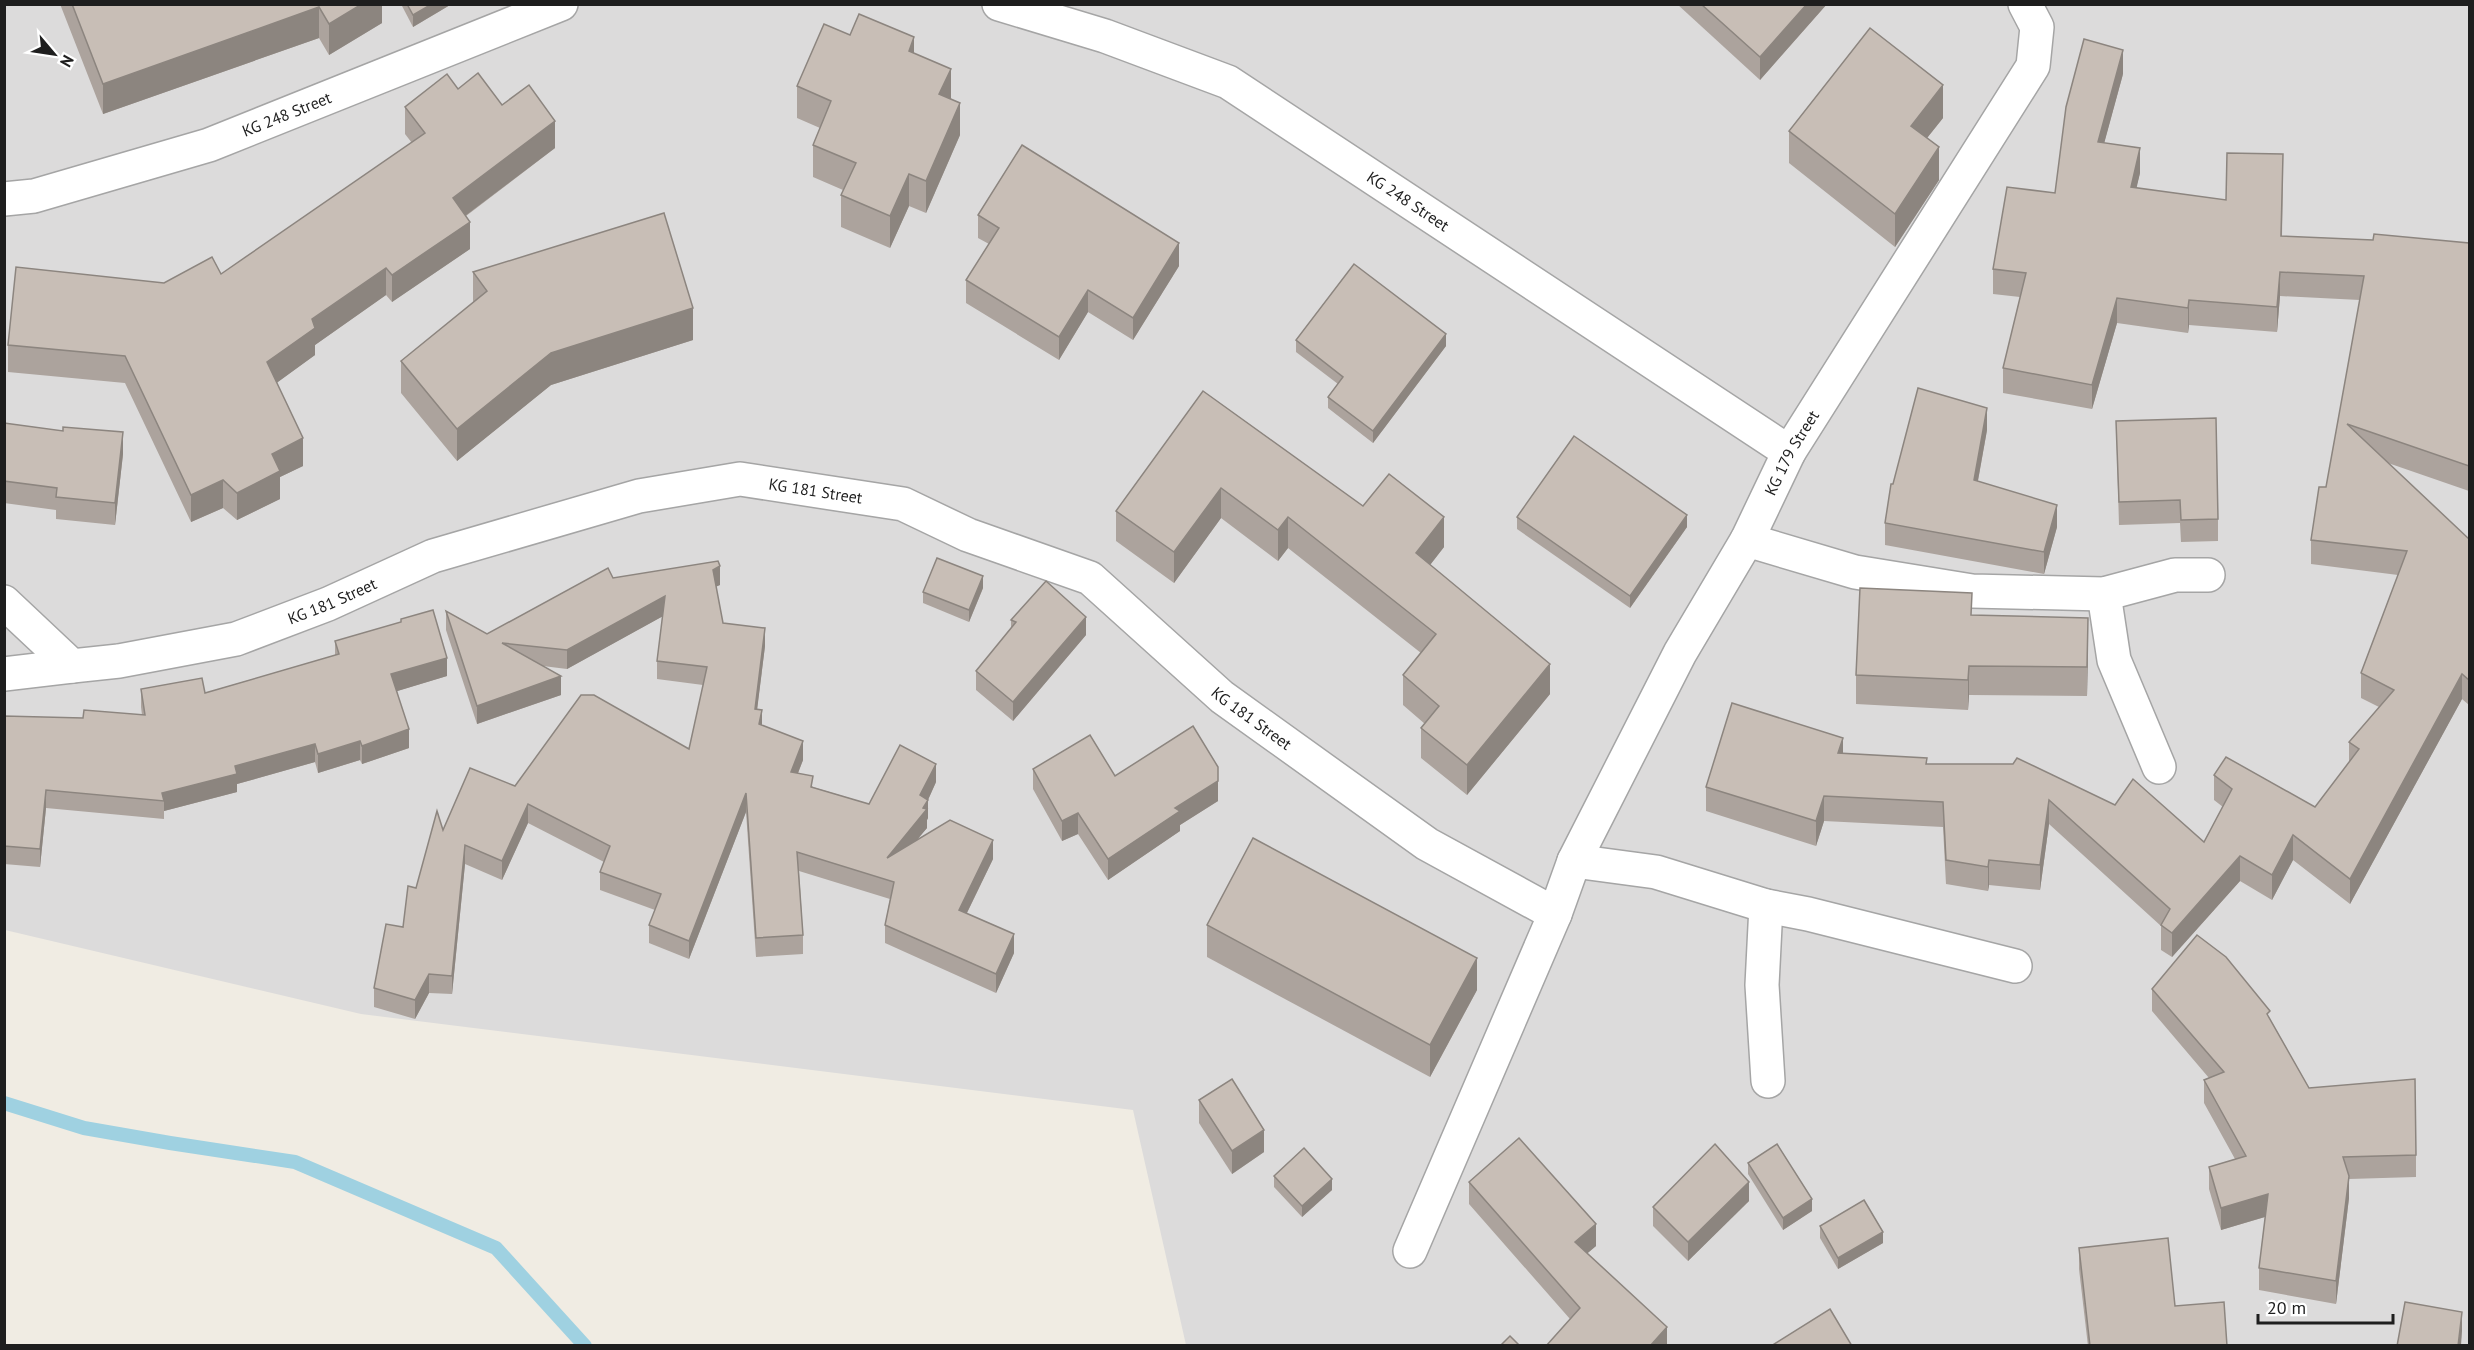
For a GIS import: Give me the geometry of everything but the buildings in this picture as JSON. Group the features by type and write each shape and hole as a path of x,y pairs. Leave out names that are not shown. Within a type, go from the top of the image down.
{"street":[{"name":"KG 248 Street","path":"4,199 34,196 209,145 561,4"},
{"name":"KG 248 Street","path":"999,4 1106,36 1228,82 1789,452"},
{"name":"KG 179 Street","path":"1410,1251 1555,914 1574,861 1680,653 1747,540 1789,452 2033,66 2037,27 2025,4"},
{"name":"KG 181 Street","path":"4,674 119,661 236,639 328,604 433,556 639,496 740,479 903,504 968,535 1090,578 1222,697 1427,843 1555,914"},
{"path":"1747,540 1855,572 1972,591 2104,594 2175,575 2208,575"},
{"path":"2104,594 2114,660 2159,766"},
{"path":"4,602 72,666"},
{"path":"1574,861 1656,872 1766,906 1808,914 2015,966"},
{"path":"1766,906 1762,985 1768,1081"}],"shaded area":[{"path":"5,5 2469,5 2469,1345 1186,1345 1133,1110 361,1014 5,930"}],"waterway":[{"path":"4,1103 84,1128 295,1162 496,1248 585,1346"}]}
